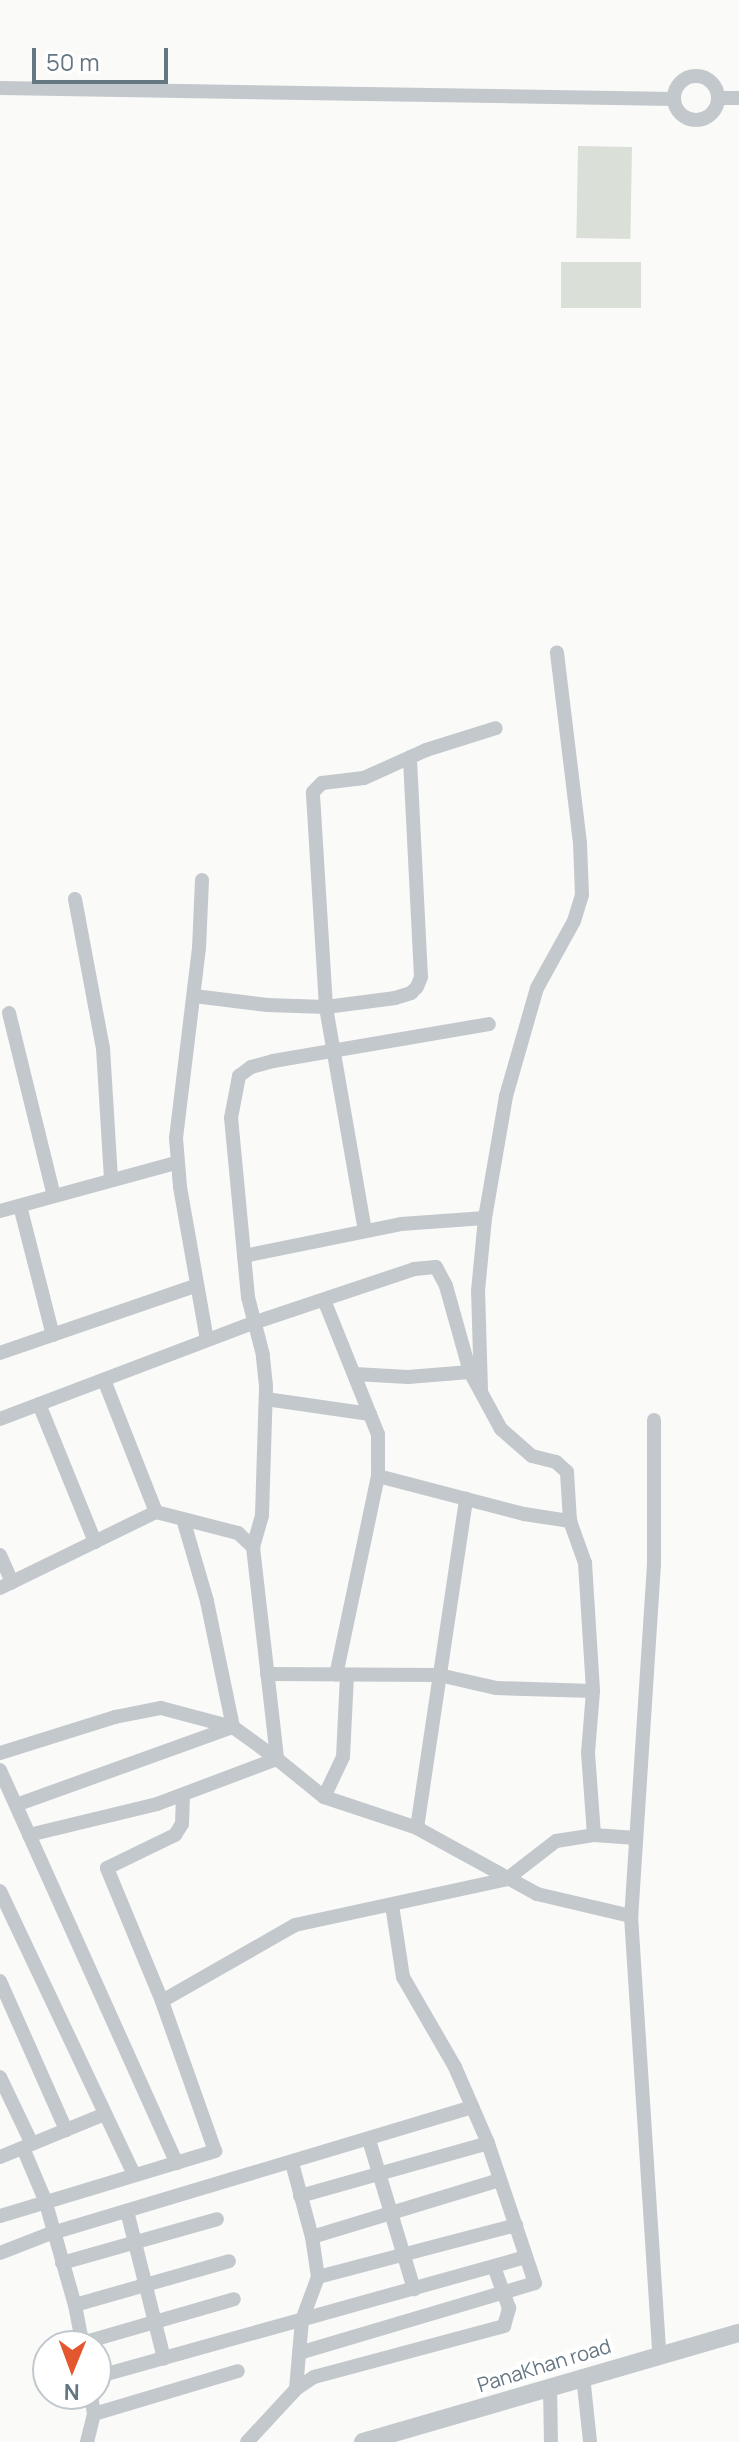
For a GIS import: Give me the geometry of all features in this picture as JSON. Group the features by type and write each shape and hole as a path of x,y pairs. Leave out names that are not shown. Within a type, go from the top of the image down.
{"street":[{"path":"697,76 709,80 718,98 713,112 696,120 681,114 674,99 682,81 697,76"},
{"path":"0,88 674,99"},
{"path":"718,98 739,98"},
{"path":"481,1399 478,1291 485,1218 506,1096 537,988 574,921 582,895 580,843 557,652"},
{"path":"365,1231 326,1007 313,792 322,783 364,778 410,757 496,728"},
{"path":"194,996 267,1005 326,1007 411,993 421,977 410,757"},
{"path":"202,880 194,996 176,1138 176,1163 207,1340"},
{"path":"75,899 103,1048 111,1180"},
{"path":"9,1013 54,1196"},
{"path":"277,1759 253,1547 262,1515 266,1399 263,1355 253,1323 244,1256 231,1118 239,1076 251,1067 334,1049 489,1024"},
{"path":"0,1211 176,1163"},
{"path":"20,1206 53,1335"},
{"path":"244,1256 365,1231 485,1218"},
{"path":"0,1419 253,1323 414,1269 436,1267 446,1286 470,1372 481,1399 515,1445 532,1456 564,1465 570,1521 585,1563 593,1691 588,1753 594,1835"},
{"path":"0,1353 197,1285"},
{"path":"324,1300 378,1434 378,1476 342,1676 343,1757 324,1797"},
{"path":"354,1374 408,1377 470,1372"},
{"path":"104,1380 156,1512"},
{"path":"266,1399 370,1414"},
{"path":"39,1404 95,1542"},
{"path":"654,1420 654,1564 631,1916 659,2354"},
{"path":"378,1476 570,1521"},
{"path":"417,1828 466,1499"},
{"path":"0,1555 6,1585 156,1512 238,1533 253,1547"},
{"path":"183,1519 207,1601 233,1727"},
{"path":"267,1674 439,1675 496,1688 593,1691"},
{"path":"0,1753 144,1709 185,1712 233,1727 324,1797 417,1828 507,1879 562,1903 631,1916"},
{"path":"16,1805 233,1727"},
{"path":"29,1835 183,1796 277,1759"},
{"path":"0,1770 177,2163"},
{"path":"0,2216 215,2151 162,2001 107,1868 175,1835 182,1824 183,1796"},
{"path":"162,2001 295,1925 507,1879 556,1841 594,1835 636,1838"},
{"path":"0,1891 134,2174"},
{"path":"299,2353 535,2283 488,2143 455,2067 403,1977 392,1905"},
{"path":"0,1981 66,2130"},
{"path":"0,2077 28,2146 45,2200 79,2330"},
{"path":"0,2253 53,2232 472,2107"},
{"path":"0,2157 105,2114"},
{"path":"369,2140 414,2289"},
{"path":"300,2196 488,2143"},
{"path":"292,2163 312,2237 318,2277 302,2320 296,2389"},
{"path":"312,2237 500,2180"},
{"path":"127,2211 164,2358"},
{"path":"62,2263 217,2219"},
{"path":"318,2277 516,2225"},
{"path":"112,2373 526,2257"},
{"path":"75,2305 229,2261"},
{"path":"247,2442 296,2389 332,2370 451,2343 504,2326 509,2318 504,2292 494,2267"},
{"path":"112,2335 234,2299"},
{"name":"PanaKhan road","path":"363,2442 739,2333"},
{"path":"94,2414 238,2371"},
{"path":"583,2376 590,2442"},
{"path":"550,2386 551,2442"},
{"path":"87,2442 93,2410"}],"shaded area":[{"path":"578,146 632,147 630,239 576,238"},
{"path":"561,262 641,262 641,308 561,308"}]}
